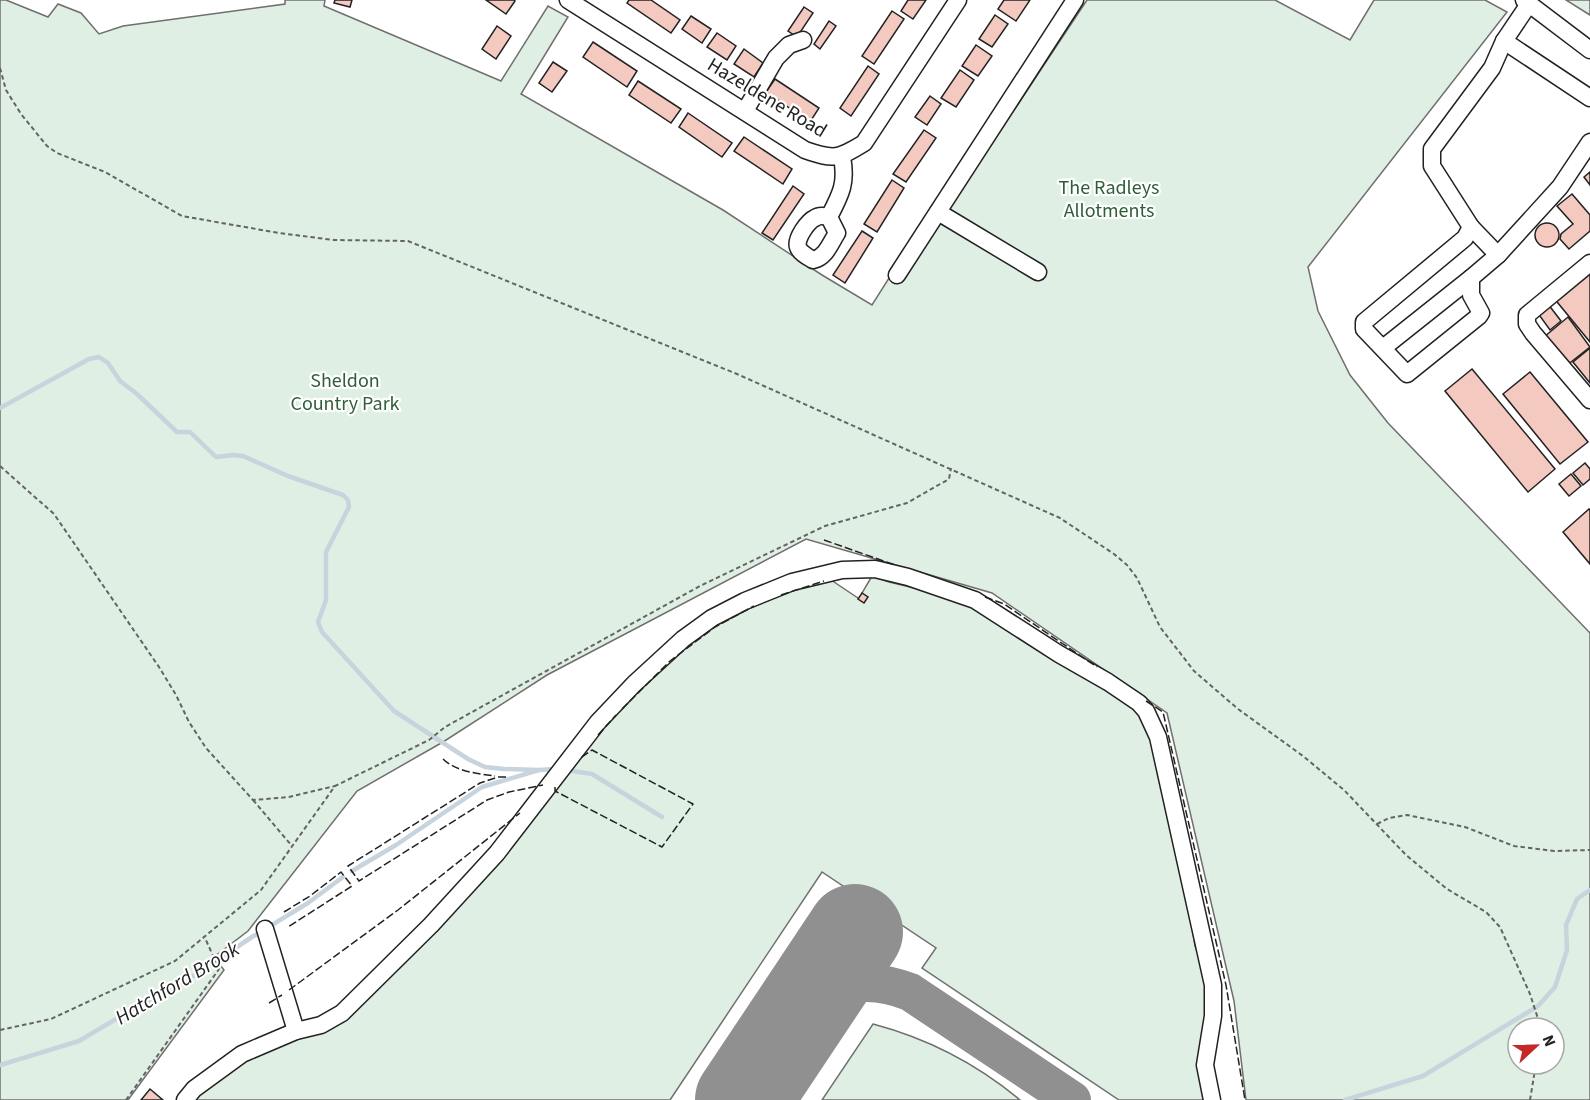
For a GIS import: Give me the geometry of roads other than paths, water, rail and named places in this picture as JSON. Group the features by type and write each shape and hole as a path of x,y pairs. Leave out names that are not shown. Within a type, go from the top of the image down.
{"street":[{"name":"Hazeldene Road","path":"568,0 805,150 824,156 842,156 864,143 958,0"},
{"path":"897,275 1075,0"},
{"path":"1498,255 1471,227 1432,166 1432,149 1492,68 1504,41 1527,2 1590,50"},
{"path":"745,111 776,58 789,45 803,40"},
{"path":"1504,41 1590,98"},
{"path":"1383,348 1498,255 1560,187 1590,142"},
{"path":"830,217 843,191 842,156"},
{"path":"938,212 1038,272"},
{"path":"1471,227 1465,238 1364,322 1364,329 1407,374 1481,313 1472,295 1471,278"},
{"path":"1590,263 1527,315 1527,324 1590,400"},
{"path":"184,1100 194,1089 242,1054 296,1031 321,1025 335,1018 357,999 431,925 497,853 598,722 634,684 683,639 725,611 792,582 842,570 875,569 908,577 975,600 1123,691 1138,703 1153,723 1169,783 1213,985 1213,1016 1200,1100"},
{"path":"265,929 296,1031"},
{"path":"1205,1065 1212,1100"}],"waterway":[{"path":"0,408 89,359 99,357 108,363 120,381 177,432 190,432 216,457 243,456 288,476 343,495 348,500 349,507 326,552 326,600 318,622 322,632 394,711 468,759 485,767 539,770"},
{"name":"Hatchford Brook","path":"352,871 396,845 482,787 539,770 555,769"},
{"name":"Hatchford Brook","path":"566,770 592,774 662,817"},
{"name":"Hatchford Brook","path":"0,1065 79,1041 133,1009 175,988 308,903 343,877"},
{"name":"Hatchford Brook","path":"1345,1100 1423,1076 1538,1006 1555,987 1567,950 1566,925 1577,899 1590,890"}],"park label":[{"name":"The Radleys Allotments","path":"1109,200"},
{"name":"Sheldon Country Park","path":"345,392"}]}
